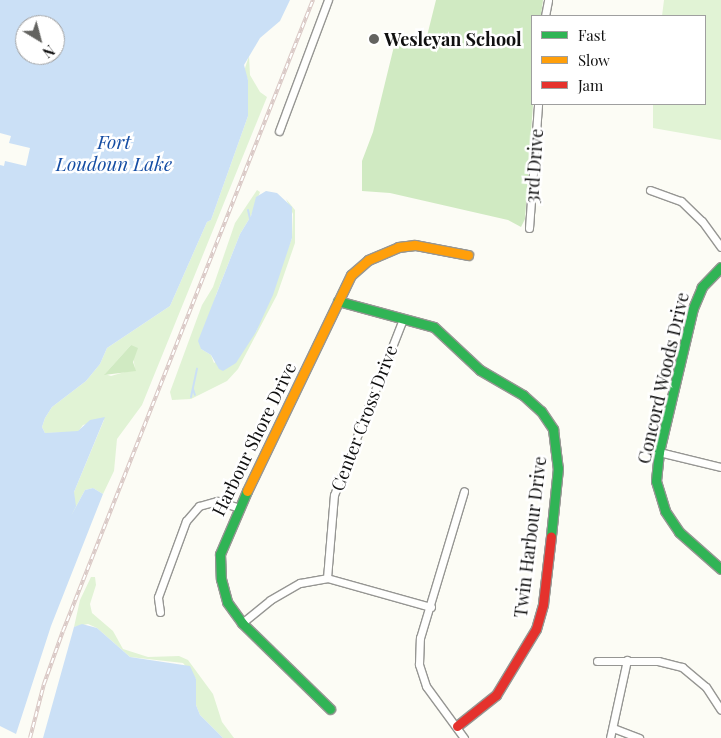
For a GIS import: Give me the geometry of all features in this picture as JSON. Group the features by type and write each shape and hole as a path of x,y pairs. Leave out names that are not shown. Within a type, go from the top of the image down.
{"street":[{"path":"279,132 328,0"},
{"path":"545,15 548,0"},
{"name":"3rd Drive","path":"529,228 538,105"},
{"path":"650,190 681,201 702,220 721,247"},
{"name":"Harbour Shore Drive","path":"330,709 242,623 227,602 221,579 220,554 238,507 351,275 382,251 415,245 468,255"},
{"name":"Concord Woods Drive","path":"721,267 702,287 693,308 659,452 656,482 665,511 679,532 721,569"},
{"name":"Twin Harbour Drive","path":"338,301 434,327 480,370 523,395 541,411 552,429 557,447 542,604 536,629 496,695 457,726"},
{"name":"Center Cross Drive","path":"327,578 334,495 403,320"},
{"path":"659,452 721,467"},
{"path":"464,491 431,607 420,638 419,664 426,686 464,738"},
{"path":"160,612 158,597 186,521 199,506 217,501 238,507"},
{"path":"242,623 270,600 300,583 327,578 431,607"},
{"path":"610,738 627,660"},
{"path":"597,661 658,661 682,667 706,687 721,710"},
{"path":"613,728 639,738"}],"green space":[{"path":"436,0 543,0 541,15 531,15 531,105 533,105 525,219 521,227 508,220 390,193 362,191 362,161 373,132 396,38 422,41 427,36"},
{"path":"664,0 721,0 721,140 653,128 653,105 706,105 706,15 662,15"},
{"path":"249,56 250,75 260,92 267,97 142,405 117,439 114,471 103,494 93,488 85,490 71,516 74,492 104,420 83,425 78,432 45,433 42,427 45,418 52,407 86,381 100,364 107,348 170,306 207,222 211,220 248,116 248,80 244,71","holes":["131,345 135,369 111,376 105,374"]},
{"path":"257,190 260,192 251,216 240,234 216,295 201,349 211,355 214,363 256,332 292,238 293,214 286,199 295,210 295,243 277,295 238,369 227,381 191,399 172,400 170,392 202,305 213,287 235,223"},
{"path":"131,345 138,348 133,362 136,371 104,375"},
{"path":"91,577 95,577 96,585 90,604 92,613 113,631 123,649 148,657 179,656 188,660 213,694 222,722 234,738 223,738 200,715 196,705 196,679 183,663 130,657 97,628 88,624 74,627 80,600"}],"water":[{"name":"Fort Loudoun Lake","path":"0,0 290,0 280,21 260,38 244,65 248,80 248,116 211,220 207,222 170,306 107,348 100,364 86,381 52,407 45,418 42,427 45,433 78,431 90,420 105,417 74,492 76,506 71,516 85,490 93,488 103,494 51,626 16,734 0,726"},
{"path":"266,191 277,193 292,207 292,238 273,295 256,332 236,363 223,371 219,369 211,355 201,349 198,341 240,234 251,216 256,197"},
{"path":"82,624 97,628 130,657 190,666 196,679 196,705 200,715 223,738 43,738 74,627"}],"pier":[{"path":"0,133 11,136 9,143 30,148 26,166 5,161 4,166 0,165"}],"waterway":[{"path":"248,210 250,219"},
{"path":"191,397 197,369"},
{"path":"193,389 195,395"}],"railway":[{"path":"30,738 44,684 63,631 313,0"}],"traffic: fast":[{"path":"721,267 702,287 693,308 659,452 656,481 665,511 679,532 721,569"},
{"path":"338,301 434,327 480,370 523,395 541,411 553,429 558,468 551,536"},
{"path":"247,491 220,554 221,579 227,602 242,623 330,709"}],"traffic: slow":[{"path":"247,491 351,275 368,260 398,247 415,245 468,255"}],"traffic: jam":[{"path":"457,726 496,695 536,629 543,604 551,536"}],"place":[{"name":"Wesleyan School","path":"374,39"}]}
